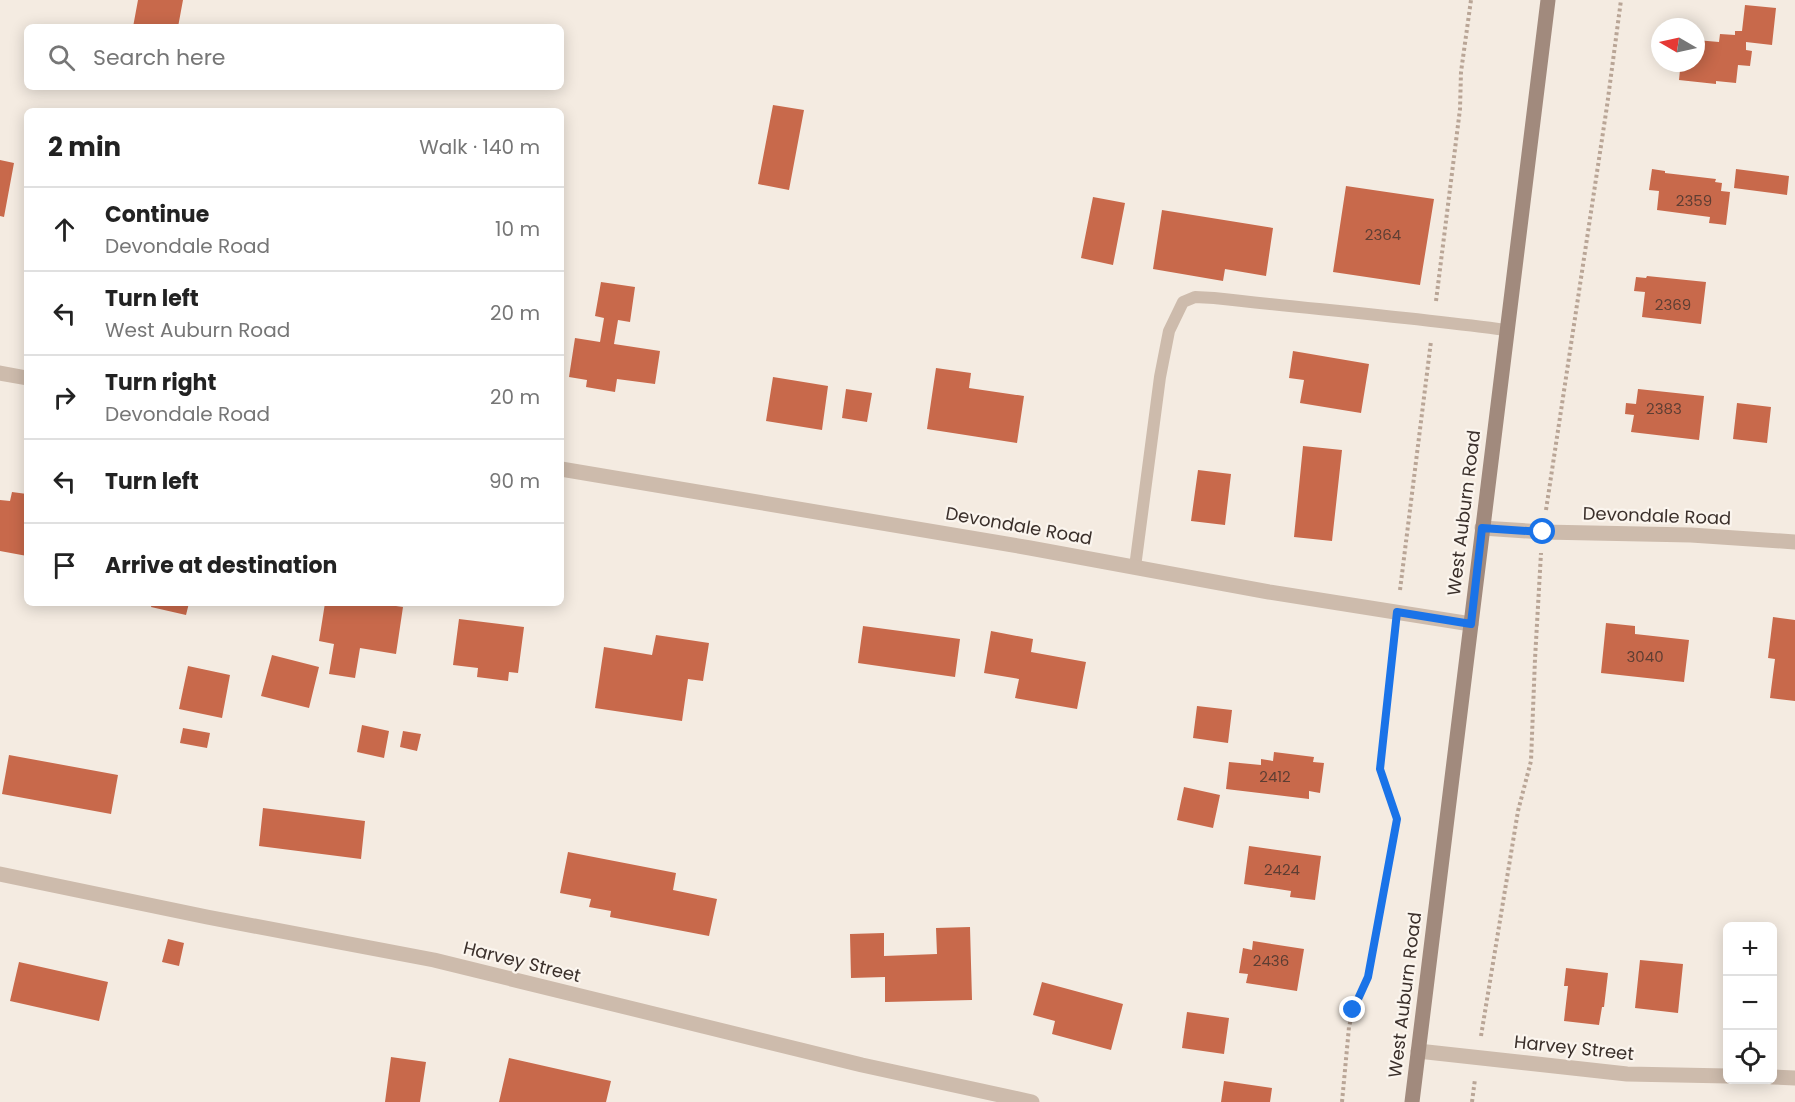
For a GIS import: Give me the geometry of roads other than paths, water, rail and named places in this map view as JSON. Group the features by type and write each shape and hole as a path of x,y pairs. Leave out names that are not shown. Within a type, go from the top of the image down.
{"main road":[{"name":"West Auburn Road","path":"1412,1102 1548,0"}],"street":[{"path":"0,373 24,377"},
{"name":"Devondale Road","path":"564,470 1269,592 1471,624"},
{"name":"Devondale Road","path":"1482,528 1543,532 1691,535 1795,542"},
{"name":"Harvey Street","path":"0,874 207,917 434,960 862,1065 1032,1102"},
{"name":"Harvey Street","path":"1418,1051 1627,1074 1723,1076"},
{"path":"1777,1077 1795,1078"}],"lane":[{"path":"1135,567 1160,376 1169,331 1183,302 1195,297 1214,298 1434,320 1506,330"}]}
